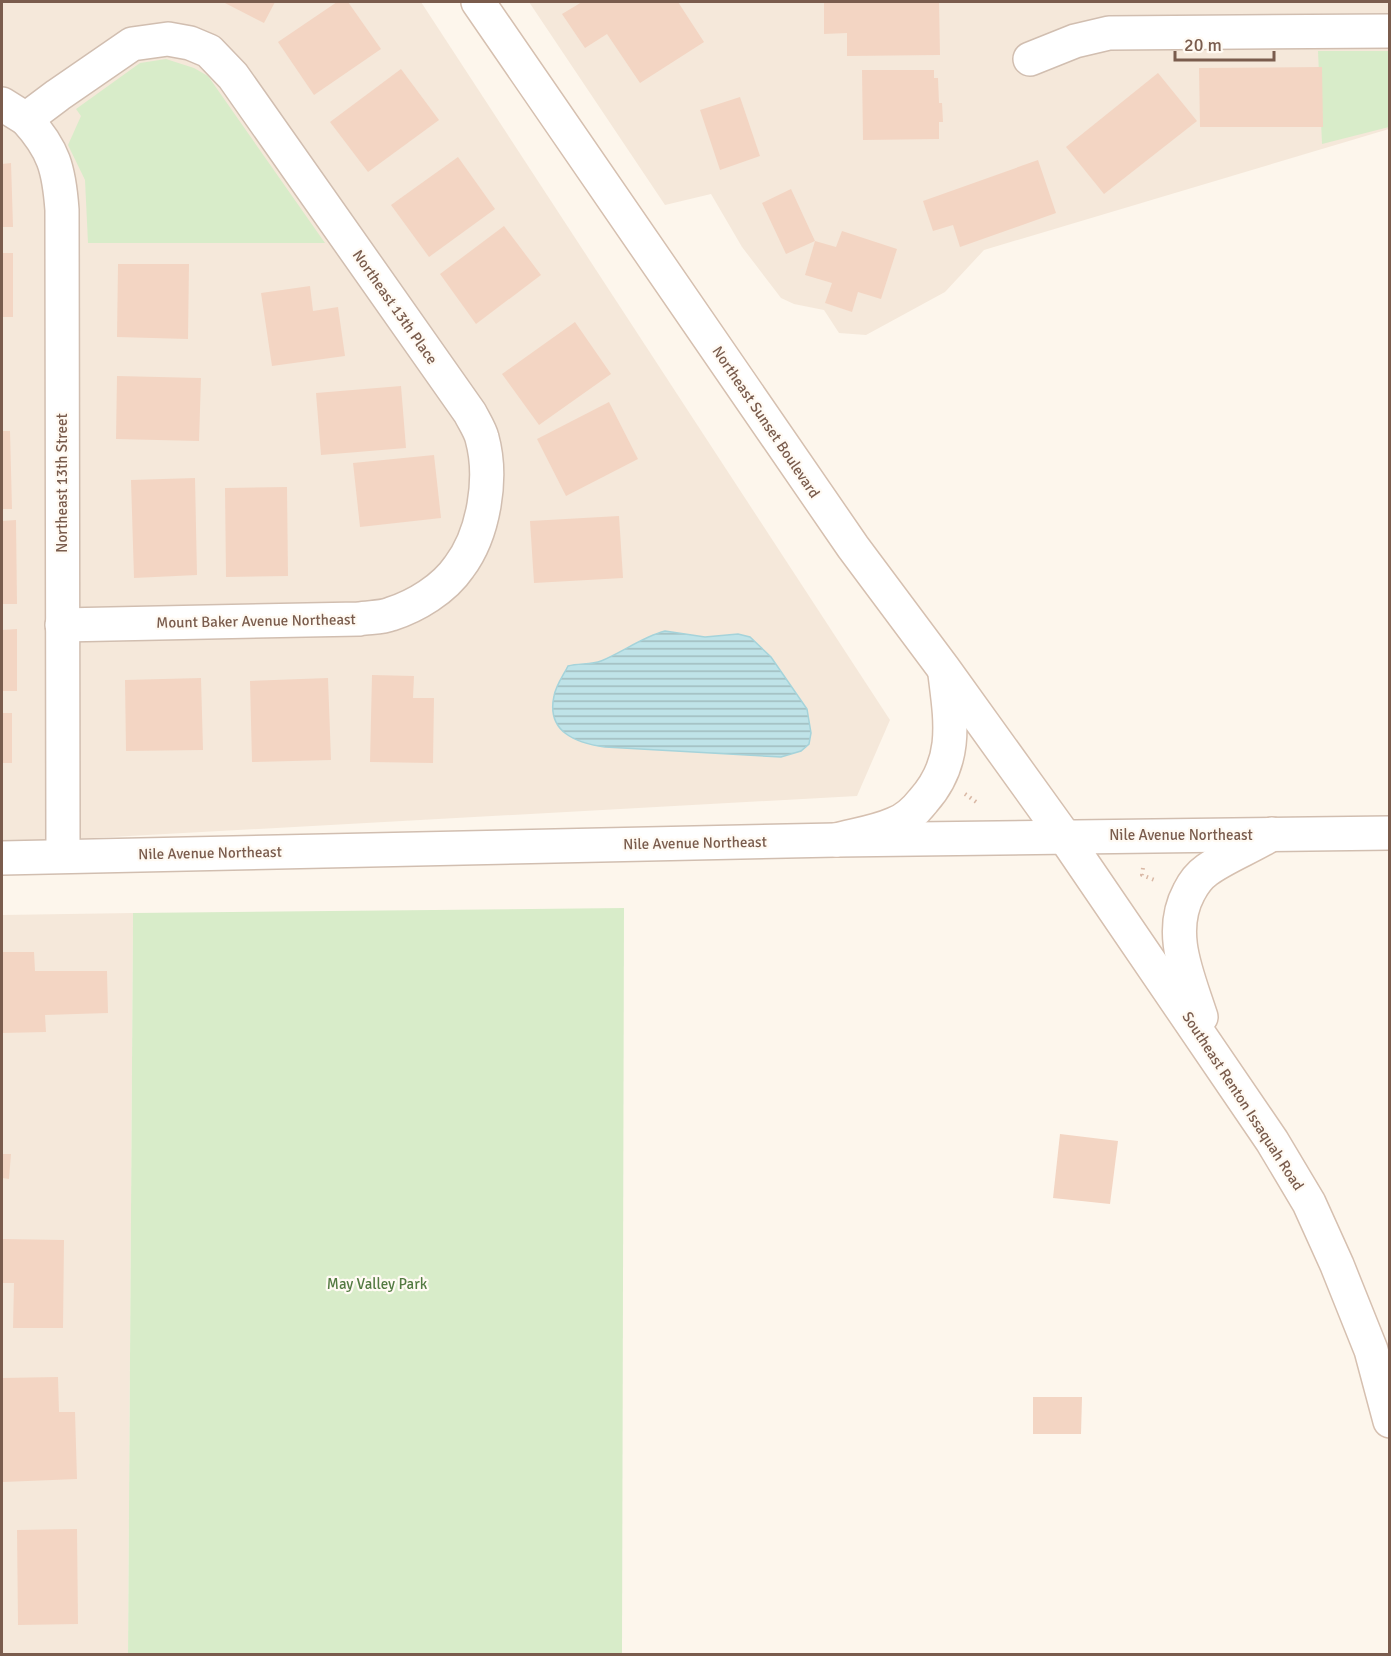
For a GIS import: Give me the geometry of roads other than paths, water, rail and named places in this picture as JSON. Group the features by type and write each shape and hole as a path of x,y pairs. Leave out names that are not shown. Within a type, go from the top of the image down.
{"street":[{"name":"Northeast Sunset Boulevard","path":"478,2 853,547 1064,836"},
{"path":"1030,59 1075,41 1109,33 1389,31"},
{"name":"Northeast 13th Place","path":"14,112 58,95 132,44 168,39 190,43 209,51 232,76 470,413 482,437 487,470 486,500 478,526 459,568 442,585"},
{"name":"Northeast 13th Street","path":"14,112 43,138 53,158 60,184 63,210 63,856"},
{"name":"Mount Baker Avenue Northeast","path":"62,625 359,619 389,615 416,603 442,585"},
{"path":"836,840 896,824 917,809 934,789 944,770 950,747 951,716 944,669"},
{"path":"1210,1048 1179,948 1182,905 1191,888 1205,872 1272,834"},
{"name":"Nile Avenue Northeast","path":"2,858 1064,836 1389,834"},
{"name":"Southeast Renton Issaquah Road","path":"1064,836 1210,1048 1272,1141 1309,1203 1371,1350 1389,1421"}],"water":[{"path":"665,631 705,637 738,634 750,637 771,657 807,709 811,733 809,744 801,751 781,757 605,747 574,739 559,727 553,708 554,696 568,666 601,661"}],"park label":[{"name":"May Valley Park","path":"377,1284"}]}
